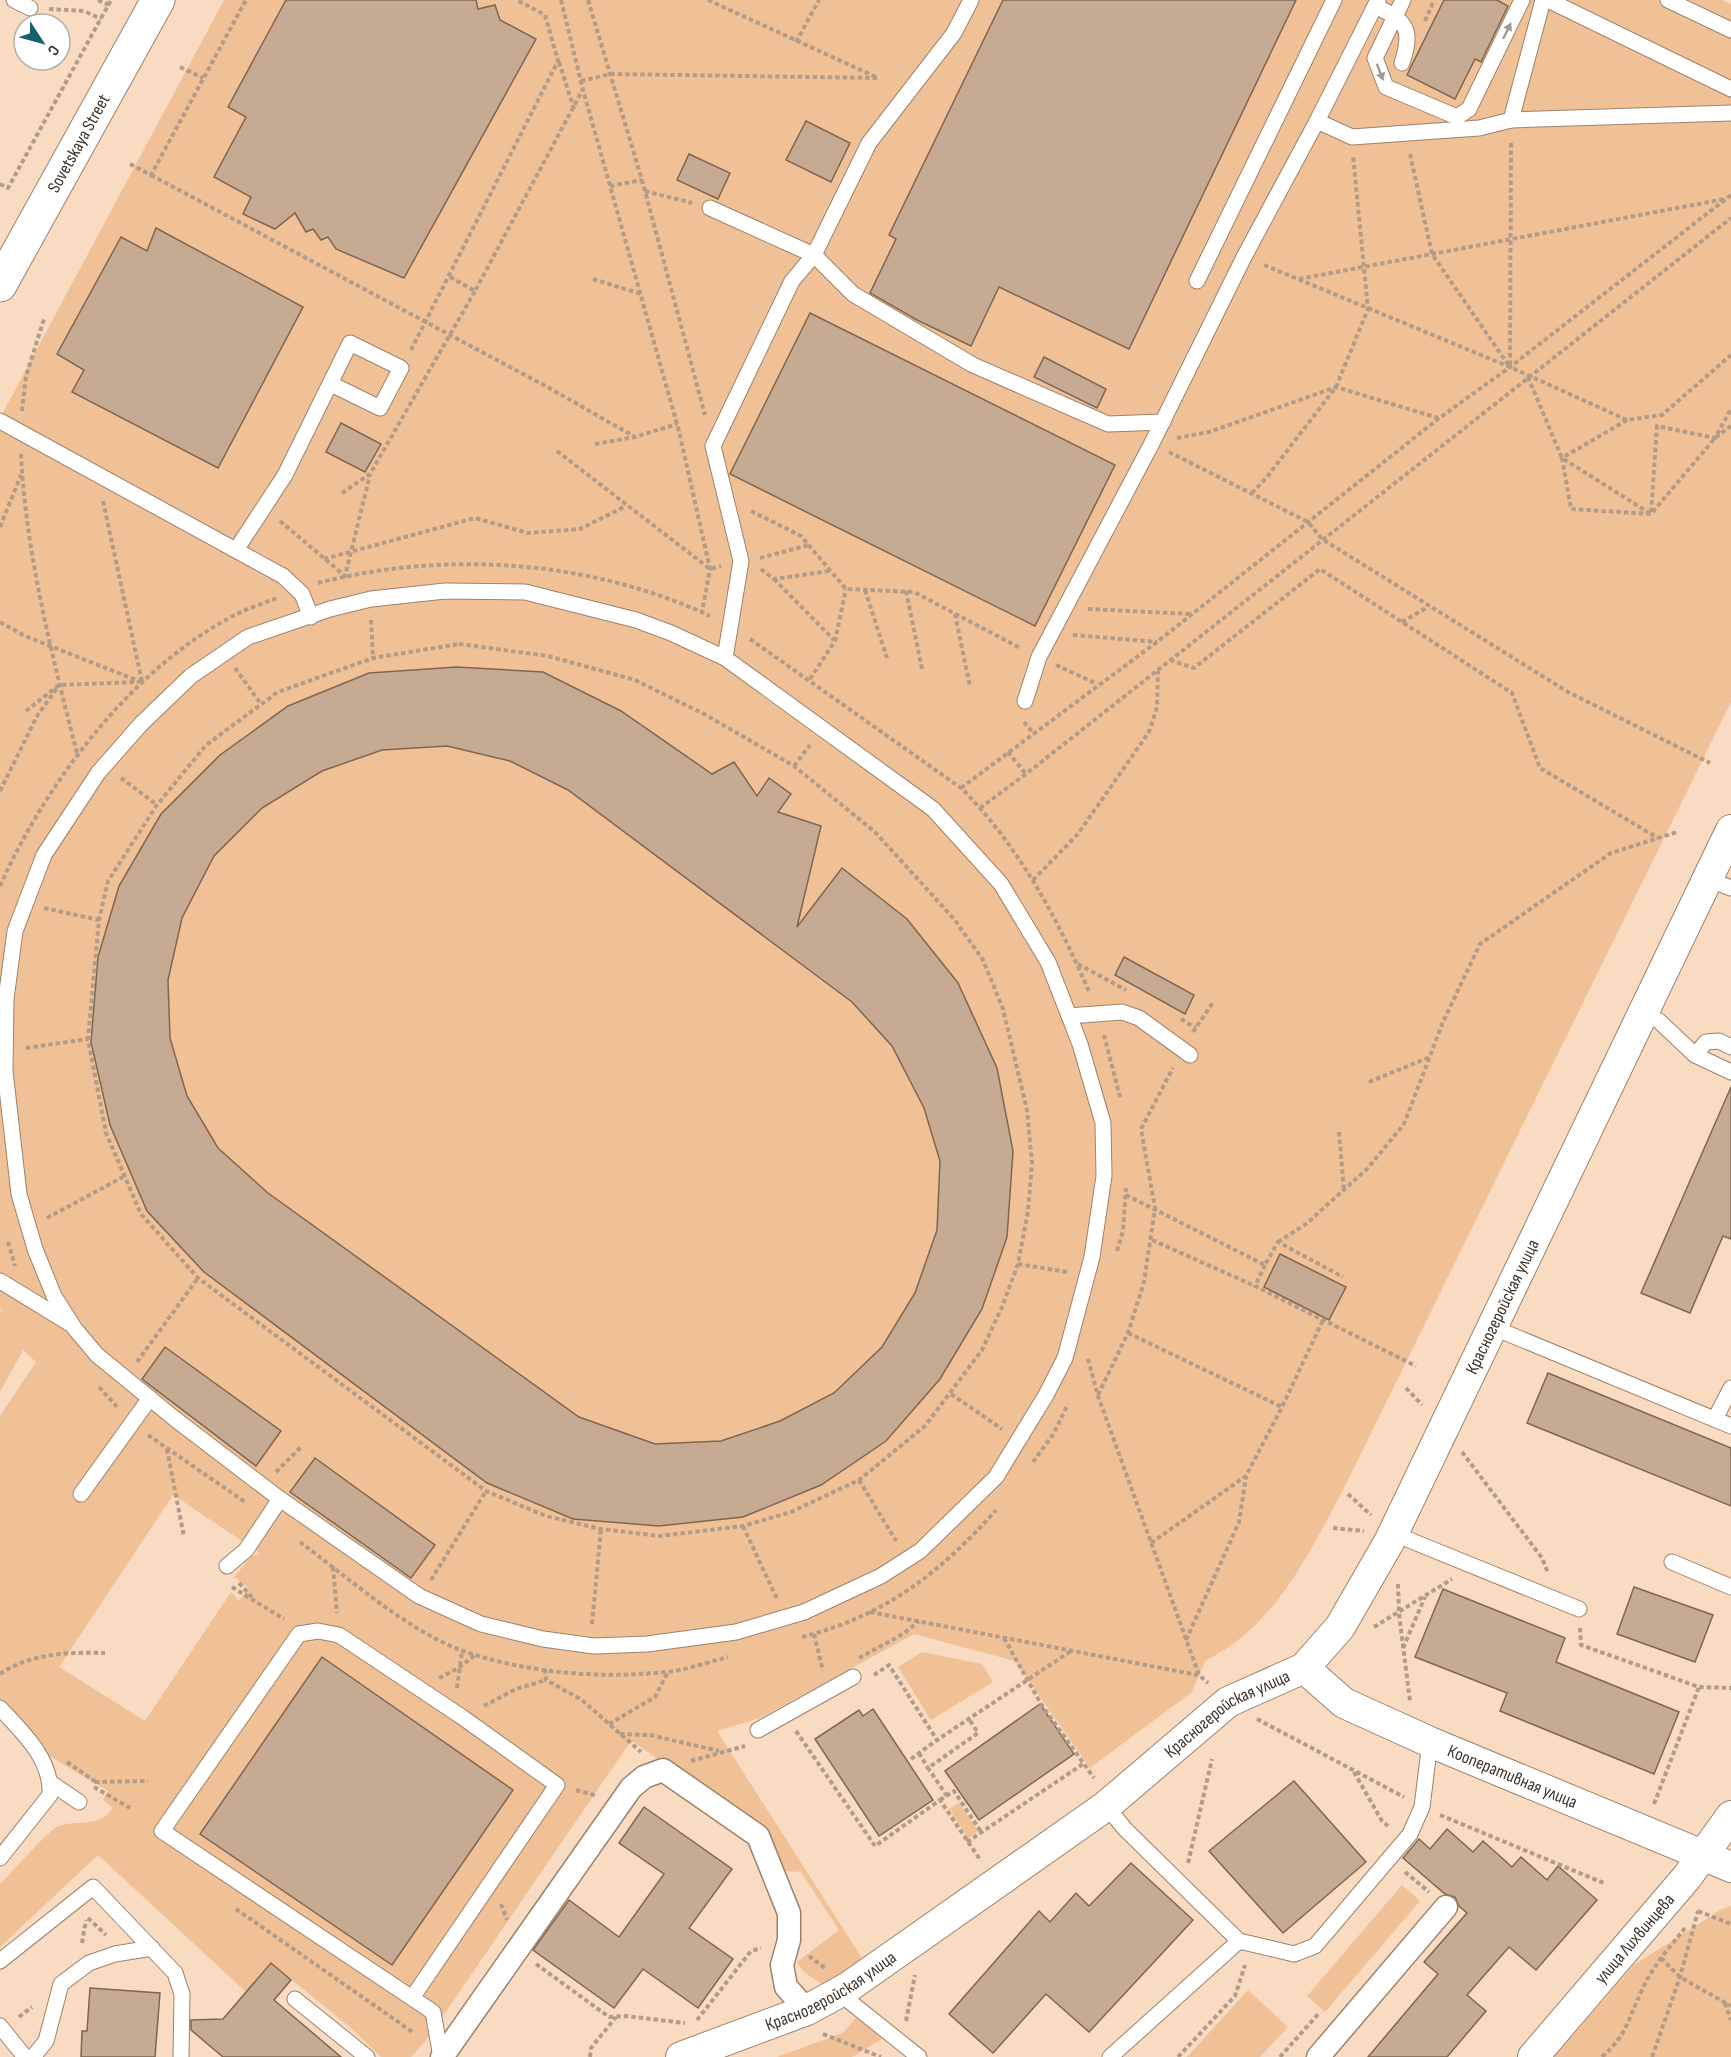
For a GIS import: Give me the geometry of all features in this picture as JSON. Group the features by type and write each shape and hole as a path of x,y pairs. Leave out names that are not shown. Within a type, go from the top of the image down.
{"main road":[{"name":"Sovetskaya Street","path":"0,285 12,237 158,0"}],"street":[{"name":"Красногеройская улица","path":"681,2057 814,2022 839,1993 1228,1702 1304,1668 1340,1627 1392,1533 1643,1013 1719,883 1731,830"},
{"name":"Кооперативная улица","path":"1304,1668 1344,1703 1430,1742 1731,1867"},
{"path":"441,2054 518,1951 631,1788 644,1777 663,1770 758,1836 789,1913 789,1940 782,1965 786,1987 814,2022"},
{"name":"улица Лихвинцева","path":"1533,2057 1637,1936 1703,1855 1731,1816"},
{"path":"1318,2057 1446,1907"}],"lane":[{"path":"14,0 30,8"},
{"path":"726,658 746,561 726,498 713,446 792,281 814,255 869,143 954,33 971,0"},
{"path":"1197,281 1334,0"},
{"path":"1403,0 1375,58 1386,87 1457,117 1469,109 1522,0 1544,3 1731,89"},
{"path":"1668,0 1731,30"},
{"path":"1025,701 1039,657 1051,633 1163,422 1244,257 1377,3 1396,15 1405,25 1409,40 1402,63"},
{"path":"1511,120 1544,3"},
{"path":"1317,121 1352,137 1479,128 1511,120 1731,114"},
{"path":"710,208 814,255 853,294 973,365 1108,424 1163,422"},
{"path":"236,550 285,475 350,343 401,368 380,408 331,384"},
{"path":"0,422 283,576 297,590 311,617"},
{"path":"445,591 525,592 636,620 726,658 933,809 1001,884 1048,962 1069,1016 1103,1123 1104,1176 1092,1257 1076,1326 1065,1358 1046,1395 996,1477 920,1551 881,1576 804,1612 736,1632 647,1644 594,1646 543,1639 481,1623 420,1596 280,1498 150,1398 97,1355 72,1325 54,1296 34,1249 20,1194 4,1071 6,999 15,931 44,855 98,773 141,724 191,676 248,637 371,599 445,591"},
{"path":"1069,1016 1122,1012 1139,1018 1190,1055"},
{"path":"1643,1013 1659,1021 1695,1055 1731,1072"},
{"path":"1695,1055 1706,1042 1719,1041 1731,1047"},
{"path":"1,1283 72,1325"},
{"path":"1492,1327 1731,1426"},
{"path":"1715,1419 1731,1388"},
{"path":"81,1494 150,1398"},
{"path":"227,1566 246,1550 280,1498"},
{"path":"1392,1533 1579,1609"},
{"path":"1672,1562 1731,1587"},
{"path":"412,1998 557,1785 462,1717 339,1635 318,1630 299,1634 162,1831 412,1998 433,2012 441,2054"},
{"path":"756,1737 853,1677"},
{"path":"0,1708 39,1755 48,1769 51,1783 50,1795 0,1858"},
{"path":"1103,1796 1183,1885 1244,1942 1294,1954 1315,1946 1410,1834 1422,1807 1430,1742"},
{"path":"51,1783 79,1802"},
{"path":"0,1961 93,1887 175,1973 182,1995 181,2057"},
{"path":"1110,2057 1244,1942"},
{"path":"33,2057 46,2041 61,1984 89,1964 115,1954 152,1948"},
{"path":"839,1993 919,2057"},
{"path":"295,1999 367,2057"},
{"path":"0,2026 25,2057"}],"path":[{"path":"98,0 109,5"},
{"path":"0,183 8,188 111,0"},
{"path":"151,175 246,0"},
{"path":"517,0 545,15 574,109"},
{"path":"561,0 583,90 677,424 710,569 702,612"},
{"path":"588,0 642,180 713,446"},
{"path":"581,81 611,74 879,78 708,0"},
{"path":"796,42 819,0"},
{"path":"1421,31 1434,0"},
{"path":"30,8 84,11 101,19"},
{"path":"413,346 558,61"},
{"path":"180,68 203,78"},
{"path":"345,576 370,474 475,291 583,90"},
{"path":"1510,367 1511,120"},
{"path":"1405,133 1432,254 1510,367"},
{"path":"1251,493 1267,477 1336,387 1368,309 1362,266 1352,137"},
{"path":"130,164 635,437"},
{"path":"610,186 642,180"},
{"path":"645,191 669,196"},
{"path":"961,788 1097,684 1157,642 1438,419 1510,367 1731,195"},
{"path":"1298,280 1362,266 1726,199"},
{"path":"980,808 1731,218"},
{"path":"1244,257 1510,367 1527,377 1628,420"},
{"path":"449,276 475,291"},
{"path":"593,279 642,294"},
{"path":"44,319 26,376 20,433 22,474 35,566 51,647 78,757"},
{"path":"1562,458 1628,420 1662,415 1731,356"},
{"path":"1527,377 1562,458 1571,508 1652,514"},
{"path":"1152,443 1209,432 1336,387 1438,419"},
{"path":"1652,514 1715,438 1731,409"},
{"path":"1649,418 1657,426 1715,438 1731,426"},
{"path":"595,444 635,437 677,424"},
{"path":"1652,514 1657,426"},
{"path":"1152,443 1308,522 1322,539 1568,692 1710,764"},
{"path":"557,451 710,569"},
{"path":"1562,458 1652,514"},
{"path":"0,527 22,474"},
{"path":"342,493 370,474"},
{"path":"98,477 142,682"},
{"path":"726,498 801,536 846,589 914,592 1039,657 1097,684"},
{"path":"324,559 475,518 528,533 580,529 626,506"},
{"path":"263,507 345,576"},
{"path":"746,561 809,544"},
{"path":"746,561 774,579 835,640"},
{"path":"0,886 17,847 39,811 78,757 142,682 178,652 231,617 297,590 345,576 400,567 513,566 548,570 626,586 702,612 731,625 961,788 980,808 1033,880 1056,920 1098,1013 1121,1104"},
{"path":"1170,660 1194,668 1320,569 1512,693 1540,768 1658,838"},
{"path":"774,579 831,571"},
{"path":"810,680 835,640 846,589"},
{"path":"866,590 887,658"},
{"path":"906,591 922,669"},
{"path":"1402,622 1429,607"},
{"path":"1065,608 1192,614"},
{"path":"955,614 970,687"},
{"path":"371,619 373,658"},
{"path":"0,622 51,647 142,682"},
{"path":"1051,633 1157,642"},
{"path":"459,644 548,656 634,680 706,715 794,766 875,832 954,919 983,960 1003,1009 1027,1110 1032,1163 1028,1211 1018,1264 1002,1307 982,1350 951,1394 925,1426 859,1480 791,1512 743,1526 660,1536 602,1529 546,1516 486,1491 198,1278 141,1214 123,1177 106,1133 88,1039 99,920 108,881 157,805 206,745 278,692 373,658 459,644"},
{"path":"234,668 261,704"},
{"path":"1033,880 1078,834 1149,732 1157,707 1158,670"},
{"path":"26,711 59,685 142,682"},
{"path":"0,791 38,716 59,685"},
{"path":"1008,752 1026,774"},
{"path":"118,776 157,805"},
{"path":"1255,1286 1278,1242 1306,1224 1344,1191 1368,1168 1404,1124 1430,1057 1480,944 1611,852 1677,832"},
{"path":"40,907 99,920"},
{"path":"20,1049 88,1039"},
{"path":"1370,1082 1430,1057"},
{"path":"1098,1396 1128,1333 1144,1282 1152,1240 1155,1208 1141,1129 1150,1111"},
{"path":"1339,1132 1344,1191"},
{"path":"40,1221 123,1177"},
{"path":"1116,1254 1123,1231 1126,1184"},
{"path":"1126,1195 1265,1265"},
{"path":"6,1233 25,1296"},
{"path":"1152,1240 1255,1286 1416,1366"},
{"path":"1278,1242 1343,1277"},
{"path":"1018,1264 1074,1274"},
{"path":"131,1370 198,1278"},
{"path":"1186,1640 1239,1522 1246,1476 1323,1320"},
{"path":"1128,1333 1282,1407"},
{"path":"870,1612 1199,1675 1098,1396 1086,1355 1084,1364"},
{"path":"94,1381 132,1424 268,1518 417,1627 462,1650 530,1668 590,1675 668,1672 735,1655"},
{"path":"951,1394 1002,1430"},
{"path":"1029,1467 1054,1433 1070,1401"},
{"path":"1443,1428 1542,1558 1557,1599"},
{"path":"264,1486 301,1447"},
{"path":"167,1448 184,1537"},
{"path":"1151,1543 1246,1476"},
{"path":"859,1480 899,1546"},
{"path":"426,1588 486,1491"},
{"path":"791,1640 870,1612 924,1581 960,1550 1004,1501"},
{"path":"743,1526 779,1604"},
{"path":"591,1628 602,1529"},
{"path":"1364,1633 1399,1614 1472,1565"},
{"path":"333,1567 339,1635"},
{"path":"1398,1575 1402,1648 1411,1707 1430,1742"},
{"path":"234,1588 255,1600 238,1581"},
{"path":"1402,1648 1425,1597"},
{"path":"1579,1609 1581,1645 1699,1687 1731,1688"},
{"path":"854,1661 903,1634 919,1621"},
{"path":"1004,1638 1026,1680 1103,1796"},
{"path":"911,1759 1071,1651"},
{"path":"0,1674 33,1659 65,1652 105,1653"},
{"path":"873,1677 889,1665 937,1740"},
{"path":"545,1669 546,1680"},
{"path":"609,1724 655,1697 668,1672"},
{"path":"462,1717 516,1689 546,1680 582,1700 663,1770 720,1752 756,1737"},
{"path":"1652,1807 1699,1687"},
{"path":"928,1768 978,1733 969,1719"},
{"path":"1259,1720 1422,1807 1606,1884"},
{"path":"792,1726 875,1846 954,1791 981,1832"},
{"path":"619,1734 650,1735 720,1752"},
{"path":"919,1753 947,1796"},
{"path":"1183,1885 1212,1759"},
{"path":"967,1842 1083,1764"},
{"path":"130,1808 88,1784 102,1781 148,1781"},
{"path":"940,1800 983,1863"},
{"path":"1388,1858 1446,1907"},
{"path":"76,1973 93,1887"},
{"path":"231,1906 441,2054"},
{"path":"1698,1911 1731,1924"},
{"path":"1602,2057 1618,2042 1627,2028 1641,1990 1661,1958 1698,1911"},
{"path":"1652,2057 1680,1977 1698,1911"},
{"path":"1178,2057 1235,1996 1241,1983 1244,1942"},
{"path":"518,1951 609,2017 695,2023 751,1951"},
{"path":"1661,1958 1680,1977 1731,2006"},
{"path":"902,2044 915,1973"},
{"path":"1725,2002 1731,2020"},
{"path":"1280,2057 1320,2012"},
{"path":"590,2057 591,2049 617,2016"},
{"path":"814,2022 881,2057"}],"shaded area":[{"path":"224,0 1722,0 1731,4 1731,702 1318,1537 1288,1585 1252,1628 1230,1646 1205,1661 1192,1692 1090,1768 1015,1661 914,1634 760,1718 717,1731 865,1963 832,1991 804,1972 797,1962 839,1930 801,1872 784,1871 743,1821 634,1742 630,1743 624,1751 428,2038 411,2057 381,2057 351,2028 271,1963 246,1992 98,1855 0,1947 0,1884 52,1830 63,1825 101,1819 113,1808 103,1800 108,1791 51,1757 0,1704 0,1416 36,1362 23,1350 0,1392 0,1311 3,1311 0,1309 0,418","holes":["173,1495 260,1553 251,1557 234,1577 248,1588 239,1601 231,1592 145,1721 59,1667"]},
{"path":"922,1652 982,1664 993,1682 931,1720 898,1667"},
{"path":"959,1803 978,1831 968,1838 949,1809"},
{"path":"1402,1885 1420,1901 1325,2012 1307,1996"},
{"path":"1731,1906 1731,2057 1554,2057 1634,1965 1722,1909"},
{"path":"1248,1990 1288,2027 1260,2057 1187,2057"},
{"path":"858,2015 882,2039 852,2057 777,2057 843,2033"}],"building":[{"path":"286,0 476,0 478,9 495,5 500,20 536,39 404,278 336,249 328,237 321,240 313,229 306,232 295,213 275,229 243,214 251,197 214,177 246,117 228,107"},
{"path":"1003,0 1296,0 1129,349 999,287 971,346 917,320 870,293 896,239 889,235"},
{"path":"1444,0 1497,0 1508,6 1481,62 1475,59 1455,99 1407,75"},
{"path":"806,121 850,143 831,182 786,160"},
{"path":"689,154 730,173 718,199 677,180"},
{"path":"156,228 303,307 218,468 72,392 84,370 57,354 121,237 147,251"},
{"path":"810,313 1115,465 1035,626 730,474"},
{"path":"1044,357 1106,389 1097,408 1034,377"},
{"path":"341,423 381,444 365,472 326,452"},
{"path":"457,667 543,672 621,711 712,774 734,762 757,796 769,778 791,794 778,812 821,826 797,927 842,868 907,919 958,983 997,1068 1013,1151 1007,1237 982,1309 940,1379 886,1441 821,1485 743,1517 659,1526 573,1519 487,1483 204,1272 147,1211 110,1125 91,1042 98,957 119,886 161,814 220,755 288,706 369,673","holes":["447,746 510,761 568,790 852,1002 892,1046 924,1108 940,1161 937,1230 915,1293 882,1347 834,1393 780,1421 721,1441 655,1444 579,1417 268,1193 218,1148 187,1096 170,1038 168,980 182,918 214,856 262,808 322,771 382,750"]},
{"path":"1124,957 1194,995 1185,1014 1115,975"},
{"path":"1731,1087 1731,1239 1723,1236 1690,1313 1641,1293"},
{"path":"1280,1254 1346,1287 1329,1320 1264,1287"},
{"path":"165,1347 281,1431 256,1466 142,1379"},
{"path":"1548,1373 1731,1448 1731,1506 1527,1423"},
{"path":"315,1458 435,1545 411,1578 290,1492"},
{"path":"1634,1587 1713,1615 1695,1662 1617,1634"},
{"path":"1443,1589 1565,1638 1556,1662 1679,1712 1654,1774 1500,1711 1507,1693 1415,1657"},
{"path":"322,1657 513,1790 392,1965 200,1834"},
{"path":"1040,1704 1074,1754 979,1820 945,1771"},
{"path":"873,1709 933,1800 879,1836 815,1739 859,1710 863,1716"},
{"path":"1294,1781 1366,1862 1283,1933 1209,1851"},
{"path":"644,1807 732,1869 689,1928 733,1959 698,2008 643,1969 614,2008 533,1950 569,1900 619,1937 664,1874 619,1843"},
{"path":"1447,1829 1473,1852 1483,1841 1512,1867 1521,1857 1547,1880 1558,1866 1597,1900 1536,1970 1509,1947 1467,1995 1486,2011 1447,2057 1368,2057 1438,1974 1424,1962 1467,1913 1459,1906 1455,1897 1445,1894 1403,1858 1419,1839 1430,1849"},
{"path":"1131,1863 1193,1920 1089,2032 1046,1994 993,2053 949,2014 1039,1911 1050,1922 1076,1893 1089,1906"},
{"path":"271,1963 291,1980 274,2000 341,2057 223,2057 191,2030 191,2020 223,2019"},
{"path":"90,1988 160,1993 155,2057 81,2057 82,2031 87,2031"}]}
